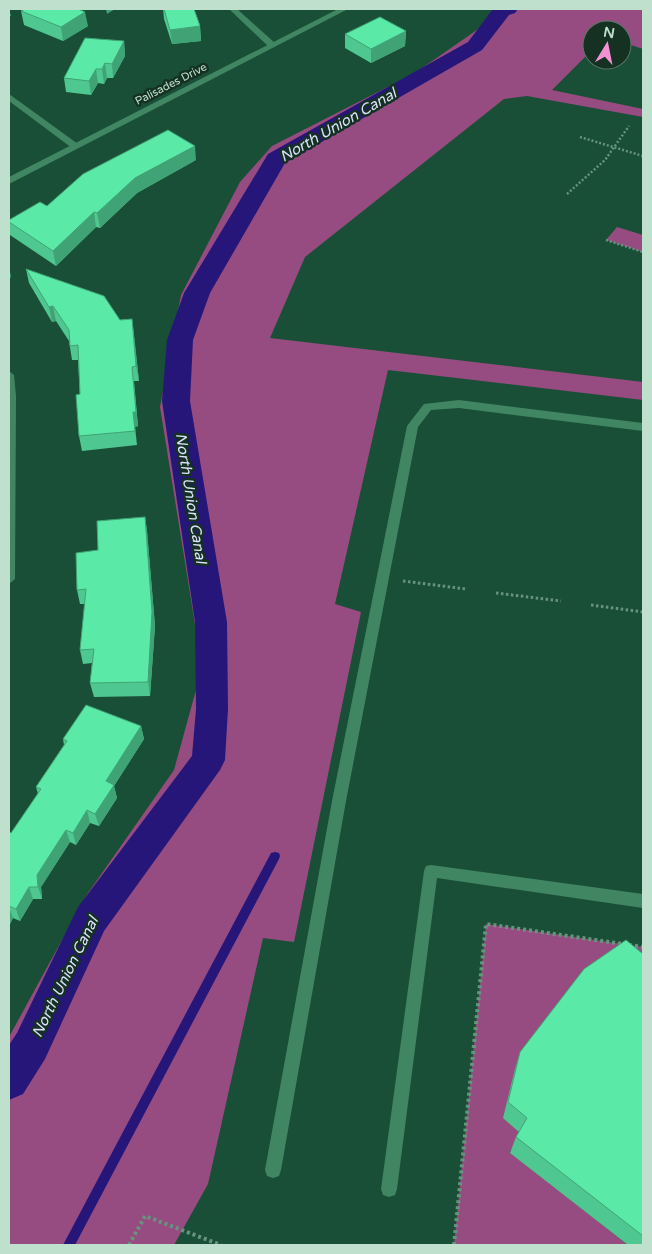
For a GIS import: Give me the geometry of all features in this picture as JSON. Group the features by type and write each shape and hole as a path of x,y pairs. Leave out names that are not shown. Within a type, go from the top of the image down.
{"street":[{"path":"232,9 272,45"},
{"name":"Palisades Drive","path":"9,181 344,9"},
{"path":"9,98 75,146"},
{"path":"9,374 11,396 9,579"},
{"path":"273,1170 339,801 413,426 428,406 459,404 643,427"},
{"path":"389,1189 431,870 643,900"}],"path":[{"path":"567,194 605,160 629,126"},
{"path":"580,137 643,156"},
{"path":"606,240 643,252"},
{"path":"402,581 466,589"},
{"path":"496,592 561,601"},
{"path":"591,605 643,612"},
{"path":"454,1245 486,924 643,948"},
{"path":"129,1245 145,1216 221,1245"}],"shaded area":[{"path":"507,9 643,9 643,49 632,45 632,20 582,20 582,60 552,90 643,109 643,117 527,96 504,99 305,257 270,338 643,382 643,400 388,370 335,604 361,612 294,942 263,938 208,1184 174,1245 9,1245 9,1037 86,896 174,770 202,668 160,407 181,295 240,182 272,146 415,73"},
{"path":"617,227 643,235 643,252 606,240"},
{"path":"486,924 643,947 643,968 510,1152 628,1245 454,1245"}],"building":[{"path":"25,9 78,9 85,12 61,27 21,11"},
{"path":"164,9 194,9 200,26 170,30"},
{"path":"380,17 406,31 371,49 345,34"},
{"path":"85,38 124,41 112,64 105,63 102,69 96,69 89,81 64,78"},
{"path":"168,130 195,146 135,178 97,213 94,212 53,251 9,222 9,220 40,202 47,206 83,174"},
{"path":"26,269 104,296 120,320 132,319 136,366 132,367 136,412 133,412 135,431 79,436 76,395 80,394 78,345 70,346 69,330 53,306 49,307"},
{"path":"145,517 152,612 148,682 90,683 94,649 80,650 86,589 77,590 76,553 98,550 97,521"},
{"path":"86,705 141,726 106,781 114,785 95,814 87,810 73,833 66,830 37,875 38,887 29,887 16,909 9,906 9,832 11,833 41,789 36,787 67,741 63,739"},
{"path":"626,940 643,954 643,1236 516,1137 527,1118 508,1102 520,1052 584,969"}],"waterway":[{"name":"North Union Canal","path":"9,1080 31,1046 91,919 208,760 212,709 211,622 176,401 180,340 197,293 276,159 475,46 502,11 508,9"},
{"path":"69,1245 275,856"}]}
